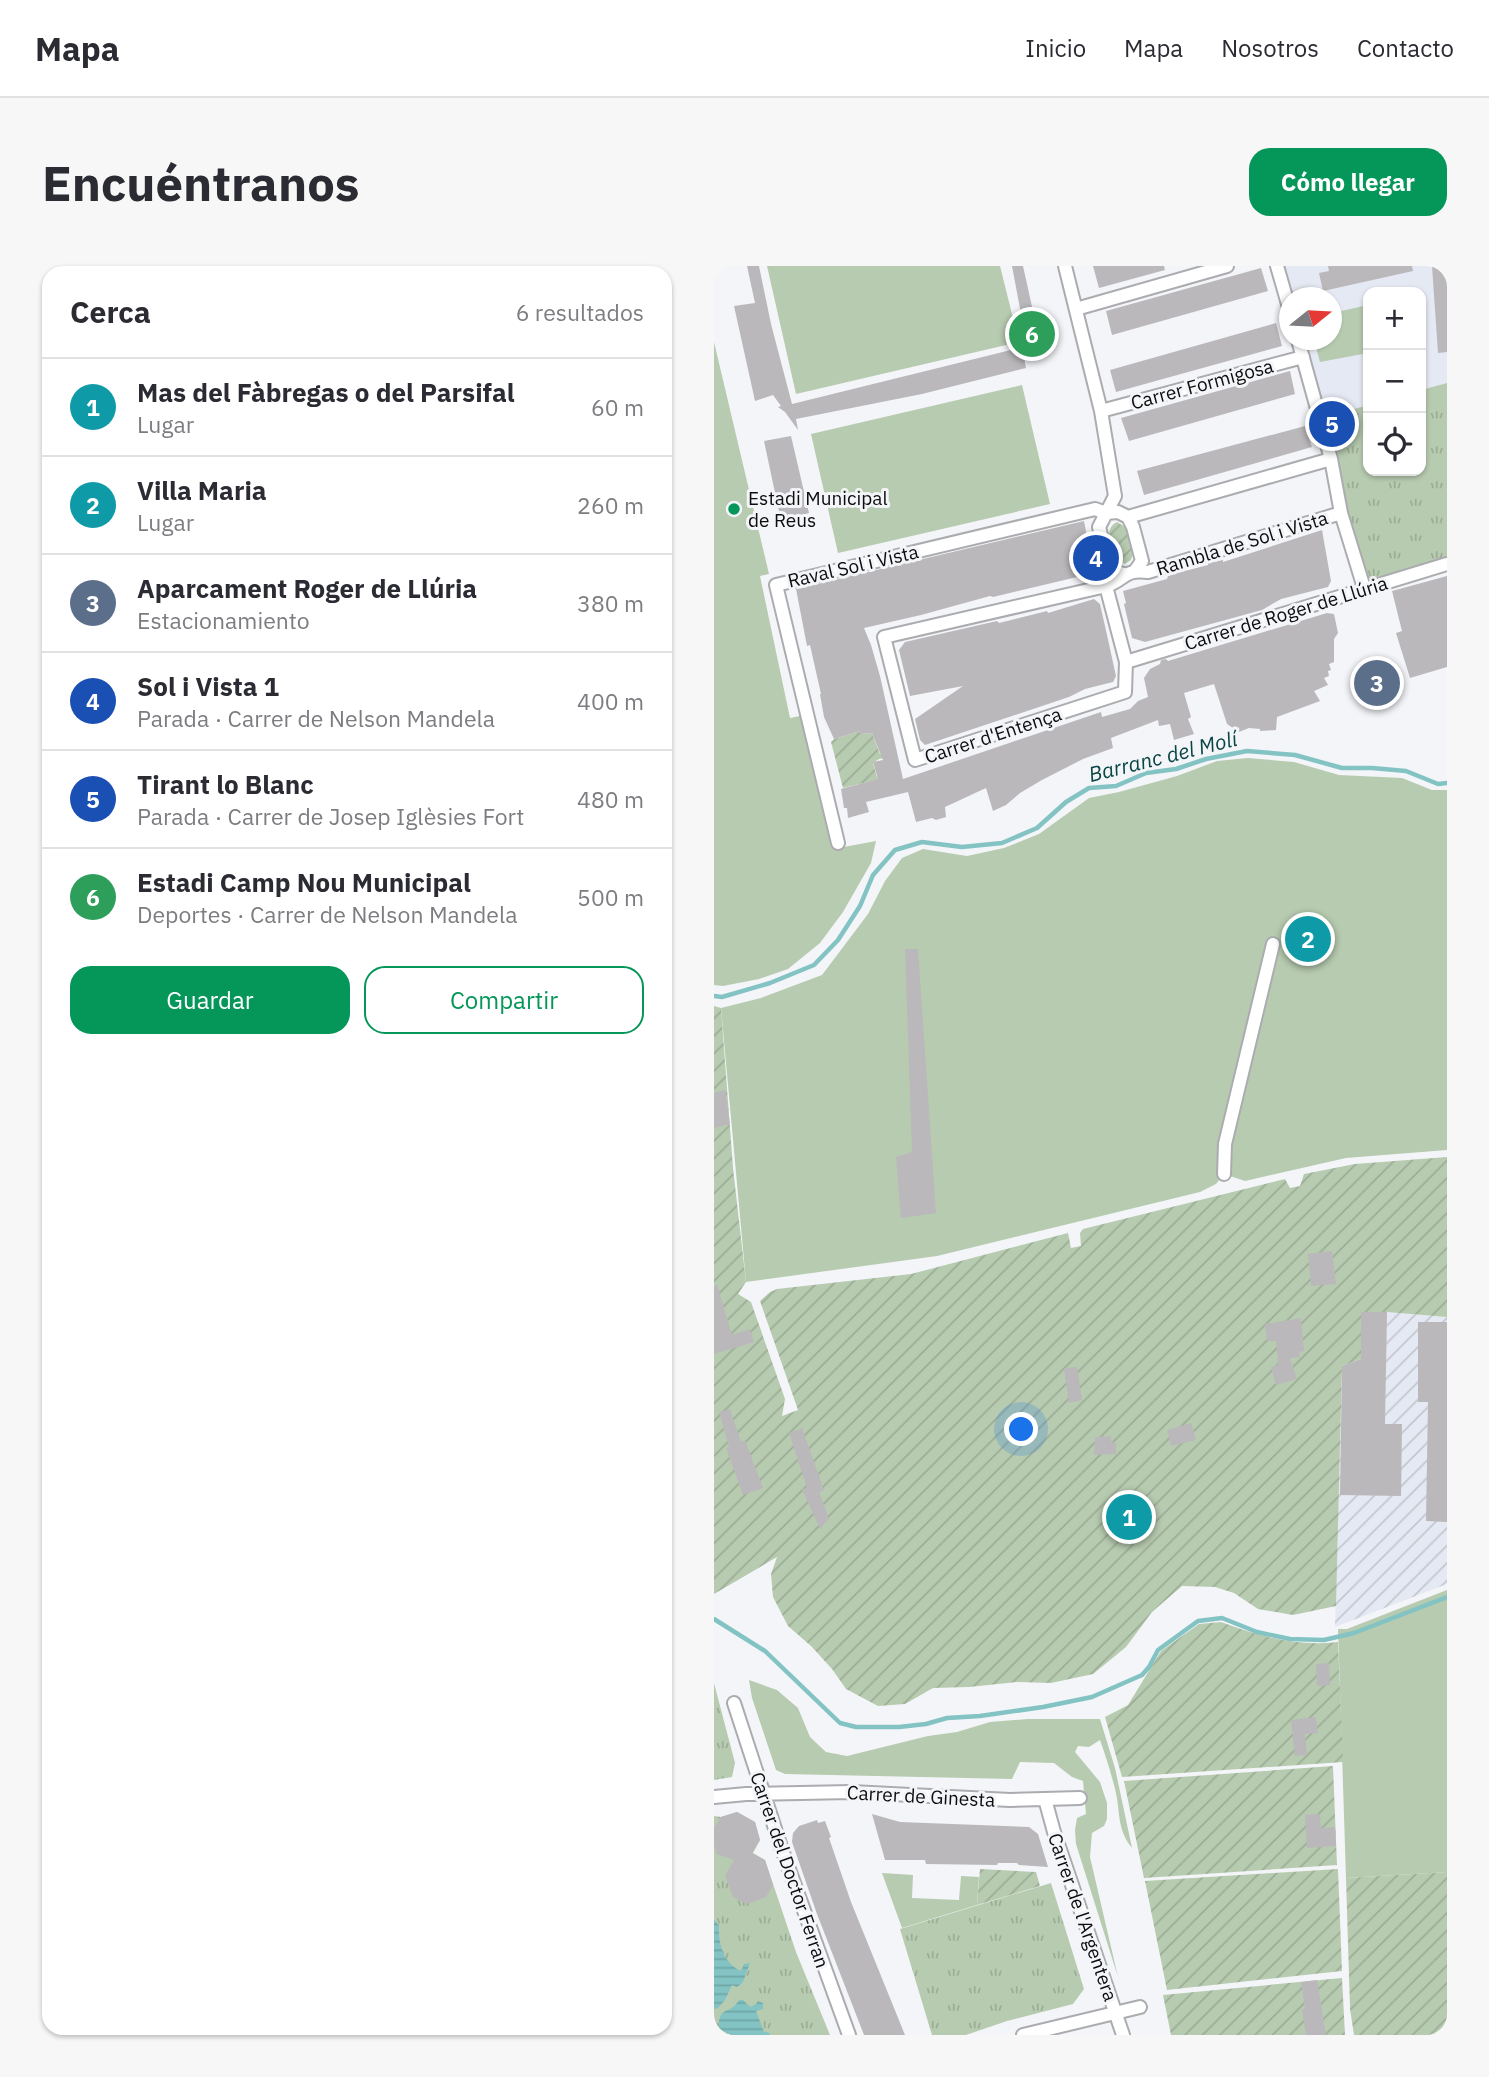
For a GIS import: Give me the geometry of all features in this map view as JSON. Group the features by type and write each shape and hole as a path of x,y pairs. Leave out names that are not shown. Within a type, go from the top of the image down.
{"street":[{"path":"1065,266 1101,411 1115,496 1106,513 1099,527 1108,563 1114,572 1130,572 1142,561 1133,527 1128,517 1118,512 1106,513"},
{"path":"1076,309 1227,266"},
{"path":"1277,266 1283,287"},
{"path":"1301,350 1331,459 1341,513 1364,588"},
{"name":"Carrer Formigosa","path":"1101,411 1303,357"},
{"path":"1128,517 1331,459"},
{"name":"Raval Sol i Vista","path":"838,842 776,584 1096,509 1106,513"},
{"name":"Rambla de Sol i Vista","path":"1106,586 1116,583 1130,572 1148,572 1341,513"},
{"name":"Carrer de Roger de Llúria","path":"1126,662 1447,564"},
{"path":"1106,586 1126,662"},
{"name":"Carrer d'Entença","path":"1106,586 884,638 915,760 1125,692 1126,662"},
{"path":"1224,1174 1225,1144 1230,1118 1263,994 1273,944"},
{"name":"Carrer del Doctor Ferran","path":"734,1703 763,1794 849,2035"},
{"name":"Carrer de Ginesta","path":"714,1797 851,1792 1010,1800 1080,1798"},
{"name":"Carrer de l'Argentera","path":"1045,1799 1123,2035"},
{"path":"1023,2035 1140,2007"}],"shaded area":[{"path":"1277,266 1447,266 1447,383 1426,389 1426,287 1363,287 1363,406 1319,419 1301,350 1342,350 1342,287 1286,287"},
{"path":"1361,1312 1447,1317 1447,1584 1335,1627 1342,1366 1361,1359"}],"green space":[{"path":"767,266 1000,266 1019,342 796,394"},
{"path":"1363,306 1363,354 1320,362 1317,350 1342,350 1342,311"},
{"path":"714,342 769,574 760,576 790,718 800,716 833,849 876,841 871,863 843,912 820,943 788,969 759,979 723,986 714,985"},
{"path":"1447,383 1447,564 1364,588 1319,419 1363,406 1363,476 1426,476 1426,389"},
{"path":"1022,385 1050,504 838,553 811,434"},
{"path":"1117,522 1125,527 1133,553 1131,560 1125,564 1114,557 1110,542 1110,529"},
{"path":"860,731 861,734 872,733 880,754 893,752 895,757 879,759 873,763 880,779 843,788 831,742"},
{"path":"1248,758 1294,762 1339,775 1402,778 1432,790 1447,790 1447,1150 1346,1158 1245,1181 1224,1174 1216,1184 1200,1192 937,1256 746,1282 721,1008 761,998 822,975 868,914 885,881 902,858 923,849 967,856 1004,848 1039,834 1089,798 1177,776 1217,761"},
{"path":"714,1006 721,1008 733,1168 746,1282 738,1294 751,1302 785,1399 782,1416 798,1410 760,1301 777,1289 911,1274 1068,1233 1071,1248 1081,1246 1080,1233 1083,1229 1285,1179 1290,1188 1300,1186 1304,1174 1355,1164 1447,1157 1447,1317 1361,1312 1361,1359 1342,1366 1336,1606 1293,1615 1258,1609 1234,1593 1215,1587 1182,1586 1152,1612 1126,1647 1093,1674 1051,1683 1017,1682 933,1688 905,1704 878,1706 846,1689 811,1646 788,1626 773,1597 771,1574 777,1557 714,1594"},
{"path":"1447,1590 1447,1872 1346,1878 1338,1629 1347,1629"},
{"path":"1221,1622 1279,1639 1308,1643 1338,1642 1343,1762 1122,1777 1105,1717 1128,1705 1161,1651 1199,1624"},
{"path":"749,1680 777,1690 798,1708 810,1737 826,1752 847,1756 990,1722 1100,1719 1115,1768 1132,1848 1123,1834 1115,1789 1100,1740 1089,1747 1078,1746 1075,1752 1100,1782 1107,1803 1104,1826 1092,1833 1090,1857 1118,1977 1076,1844 1077,1818 1086,1814 1083,1781 1072,1777 1054,1763 1020,1762 1012,1779 785,1774 776,1770 752,1698"},
{"path":"714,1683 735,1763 732,1777 714,1780"},
{"path":"1333,1766 1337,1865 1144,1878 1124,1781"},
{"path":"737,1812 755,1822 760,1840 753,1853 765,1860 796,1952 830,2035 714,2035 714,1816 721,1817"},
{"path":"980,1869 1036,1872 1040,1886 977,1905"},
{"path":"1338,1869 1342,1971 1167,1990 1145,1881"},
{"path":"1447,1872 1447,2035 1354,2035 1350,2009 1346,1878"},
{"path":"882,1873 913,1875 912,1898 959,1900 961,1876 979,1877 977,1905 902,1928"},
{"path":"1051,1883 1084,1989 1073,2004 966,2035 932,2035 900,1929"},
{"path":"1342,1978 1345,2035 1171,2035 1163,1995"}],"water":[{"path":"714,1920 719,1925 719,1939 730,1963 741,1971 744,1964 750,1963 743,1982 737,1987 732,1985 725,2000 714,2009"},
{"path":"739,2000 743,2000 750,2007 758,2001 763,2003 763,2009 756,2011 765,2035 719,2035 722,2014"}],"building":[{"path":"747,266 759,266 792,404 1027,346 1012,266 1023,266 1040,343 1049,341 1051,347 1034,354 1030,360 1029,356 1024,358 1026,368 922,394 796,419 798,430 778,407 781,406 773,395 755,401 734,306 755,303"},
{"path":"1093,266 1164,266 1165,270 1099,288"},
{"path":"1328,266 1412,266 1413,271 1341,287 1322,287 1319,273 1329,271"},
{"path":"1432,266 1447,266 1447,352 1438,353"},
{"path":"1261,268 1268,291 1112,335 1106,311"},
{"path":"1276,323 1279,334 1279,347 1116,392 1110,370"},
{"path":"1290,371 1295,394 1129,441 1121,418"},
{"path":"1305,426 1312,447 1144,495 1137,471"},
{"path":"791,436 809,513 781,521 764,441"},
{"path":"1084,521 1094,573 864,628 880,676 903,779 1101,712 1102,717 1130,709 1138,701 1148,697 1144,678 1161,660 1168,661 1327,613 1334,614 1338,633 1334,639 1334,662 1329,664 1329,676 1324,678 1328,685 1314,691 1320,701 1277,717 1276,730 1260,731 1249,728 1239,732 1227,724 1214,684 1184,693 1191,717 1188,719 1194,734 1174,740 1170,724 1159,726 1158,720 1111,738 1113,748 1083,759 1042,780 993,811 986,788 945,807 946,817 936,820 932,818 916,822 908,792 866,802 869,812 848,818 841,789 878,779 873,762 883,760 872,733 861,734 860,731 834,739 824,717 796,589"},
{"path":"1322,530 1331,581 1328,587 1281,599 1262,610 1145,642 1132,638 1123,591"},
{"path":"1447,576 1447,667 1410,678 1396,633 1402,631 1392,591"},
{"path":"1094,599 1100,604 1116,676 1113,682 1085,689 1069,697 925,745 920,740 915,719 963,686 910,696 899,650 905,642 997,621 999,623 1047,611 1048,613"},
{"path":"1293,914 1315,920 1313,930 1328,934 1327,945 1314,944 1313,958 1286,951"},
{"path":"905,949 918,949 936,1213 901,1218 896,1157 912,1152"},
{"path":"725,1090 730,1124 714,1128 714,1093"},
{"path":"1332,1251 1336,1284 1311,1286 1308,1254"},
{"path":"717,1285 732,1335 750,1329 754,1342 714,1354 714,1286"},
{"path":"1361,1312 1387,1312 1385,1424 1402,1424 1401,1496 1340,1495 1342,1366 1361,1359"},
{"path":"1301,1318 1304,1351 1299,1352 1300,1357 1290,1358 1297,1379 1276,1385 1271,1367 1278,1365 1276,1341 1267,1341 1265,1324"},
{"path":"1418,1322 1447,1322 1447,1522 1426,1521 1428,1402 1418,1402"},
{"path":"1077,1367 1082,1400 1069,1403 1064,1368"},
{"path":"730,1409 741,1442 745,1440 763,1488 743,1495 726,1448 729,1447 719,1412"},
{"path":"1191,1423 1196,1440 1171,1446 1167,1430"},
{"path":"802,1428 824,1490 819,1492 829,1519 820,1529 802,1489 807,1488 789,1433"},
{"path":"1111,1436 1111,1442 1116,1443 1116,1454 1094,1455 1095,1437"},
{"path":"1137,1500 1145,1527 1121,1535 1113,1507"},
{"path":"1329,1663 1330,1685 1317,1686 1316,1664"},
{"path":"1316,1717 1318,1733 1305,1734 1307,1755 1295,1756 1291,1720"},
{"path":"737,1812 755,1822 760,1840 752,1853 765,1860 773,1885 766,1897 747,1904 733,1897 725,1876 734,1860 717,1854 714,1845 714,1828 721,1817"},
{"path":"872,1814 900,1822 1029,1827 1038,1834 1048,1867 1017,1863 926,1864 925,1860 885,1860"},
{"path":"1320,1814 1321,1828 1335,1827 1336,1846 1307,1848 1305,1815"},
{"path":"817,1820 818,1823 825,1821 851,1902 905,2035 864,2035 792,1842 793,1833 799,1826"},
{"path":"1317,1980 1326,2035 1306,2035 1301,1982"}],"waterway":[{"name":"Barranc del Molí","path":"714,996 722,997 770,983 814,965 838,940 860,906 873,875 895,850 922,842 962,847 1002,843 1037,828 1066,802 1089,788 1116,786 1146,773 1176,769 1206,759 1247,751 1295,755 1342,768 1406,771 1438,784 1447,783"},
{"path":"714,1619 765,1651 840,1723 856,1727 899,1727 947,1718 1043,1707 1092,1697 1142,1675 1158,1650 1198,1621 1222,1618 1257,1632 1290,1639 1324,1640 1354,1633 1447,1597"},
{"path":"764,2034 768,2035"}],"place":[{"name":"Estadi Camp Nou Municipal","path":"1032,334"},
{"name":"Tirant lo Blanc","path":"1332,424"},
{"name":"Estadi Municipal de Reus","path":"734,509"},
{"name":"Sol i Vista 1","path":"1096,558"},
{"name":"Aparcament Roger de Llúria","path":"1377,683"},
{"name":"Villa Maria","path":"1308,939"},
{"name":"Mas del Fàbregas o del Parsifal","path":"1129,1517"}]}
